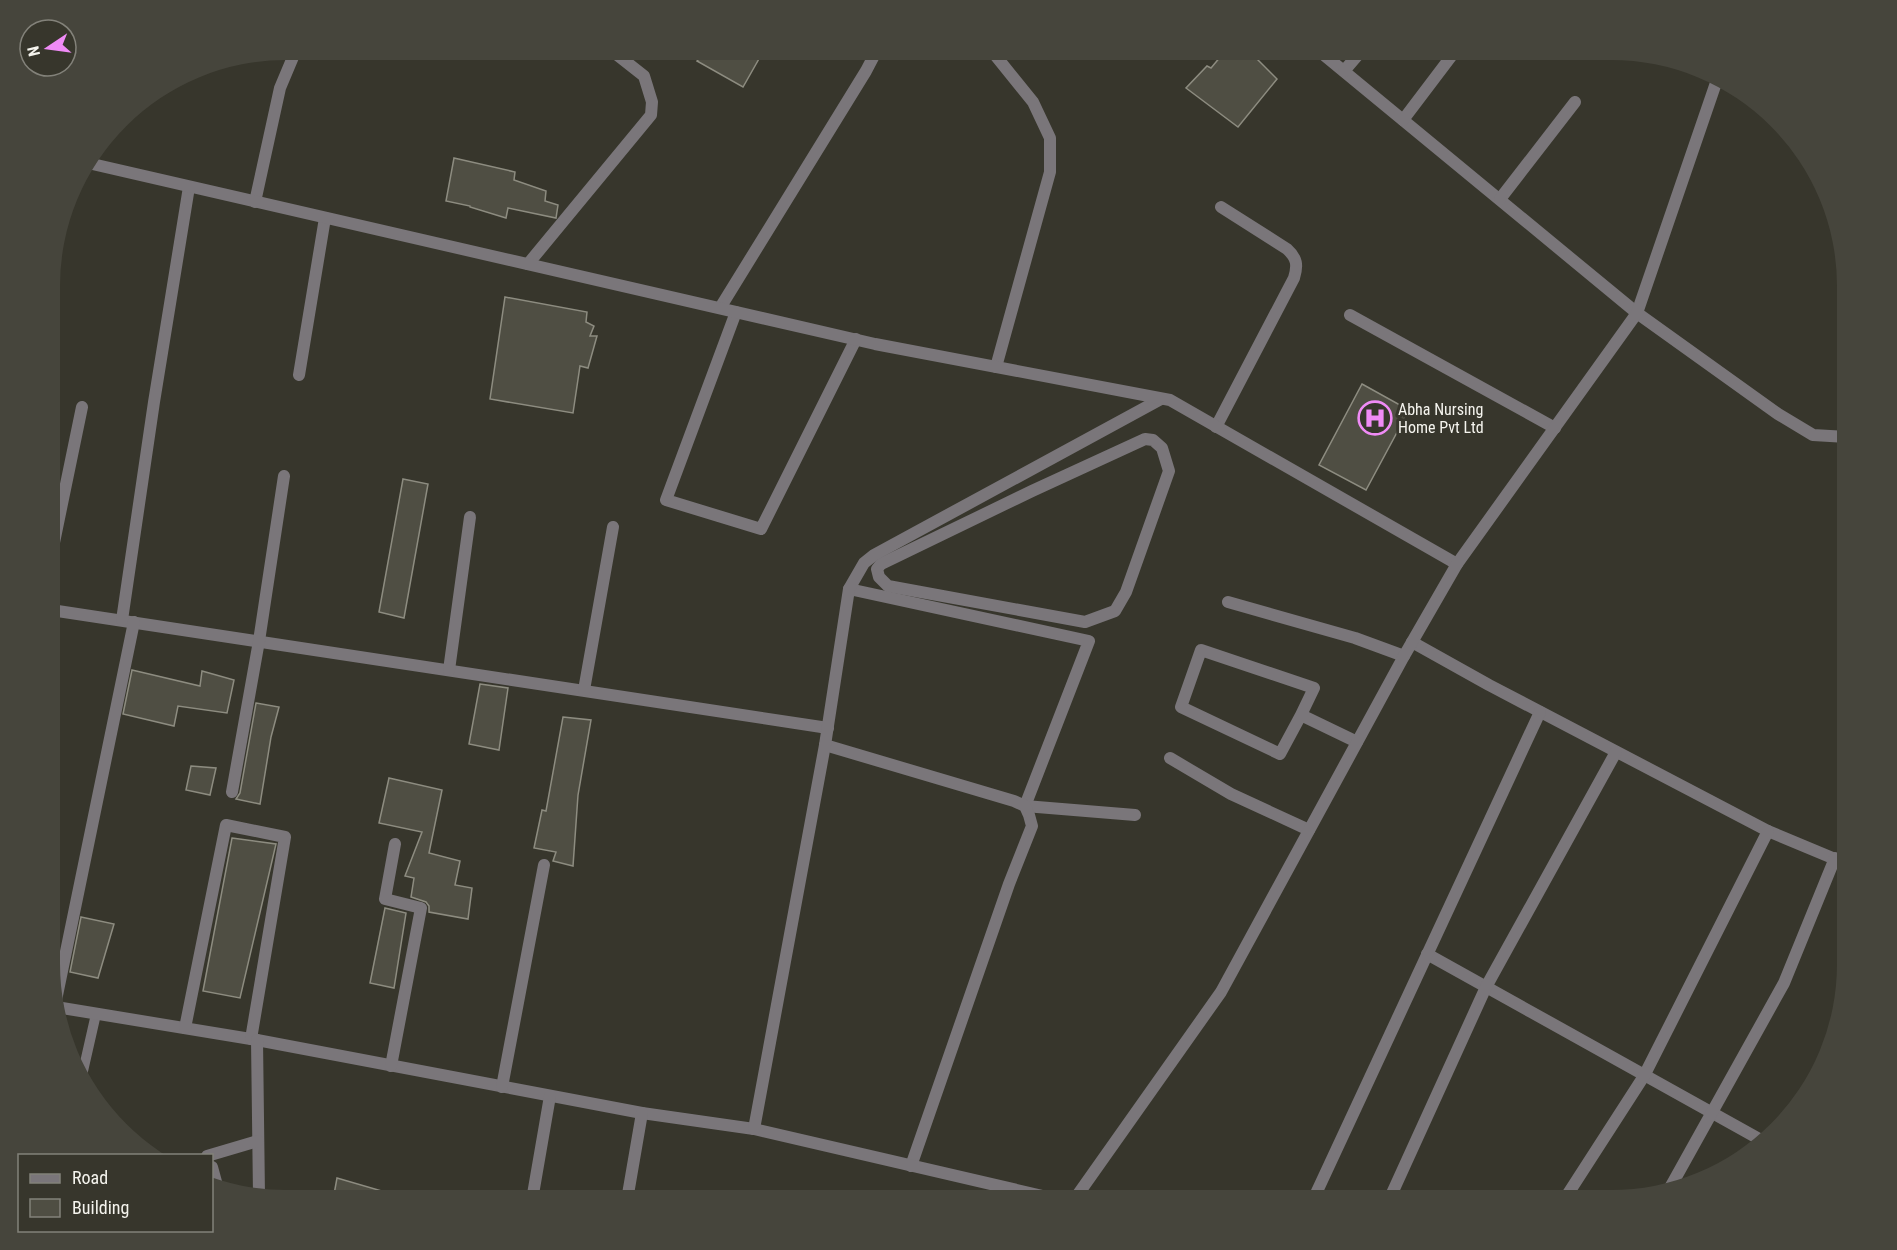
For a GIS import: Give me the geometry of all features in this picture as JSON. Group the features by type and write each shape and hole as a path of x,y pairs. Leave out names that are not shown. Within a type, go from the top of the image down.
{"street":[{"path":"255,202 288,60"},
{"path":"528,264 651,116 652,102 644,76 624,60"},
{"path":"720,308 872,60"},
{"path":"996,367 1050,172 1050,138 1034,102 999,60"},
{"path":"1330,60 1637,313 1778,414 1813,435 1837,436"},
{"path":"1344,71 1353,60"},
{"path":"1403,120 1448,60"},
{"path":"1081,1190 1221,992 1404,656 1457,564 1637,313 1715,85"},
{"path":"1500,199 1575,102"},
{"path":"95,165 856,339 1170,400 1457,564"},
{"path":"60,979 128,621 154,402 189,187"},
{"path":"1216,427 1294,278 1297,266 1295,256 1287,249 1221,207"},
{"path":"299,375 325,218"},
{"path":"736,312 666,500 761,529 856,339"},
{"path":"1350,315 1555,428"},
{"path":"754,1129 828,728 849,589 864,563 874,555 1161,399"},
{"path":"60,513 82,407"},
{"path":"1145,439 1153,440 1162,448 1169,471 1126,592 1115,611 1097,618 1085,622 888,586 879,577 877,568 881,564 1009,503 1145,439"},
{"path":"232,792 259,641 284,476"},
{"path":"1003,485 1009,503"},
{"path":"449,670 470,517"},
{"path":"584,690 613,527"},
{"path":"849,589 1089,641 1024,806"},
{"path":"1228,602 1354,638 1404,656"},
{"path":"60,611 828,728"},
{"path":"1412,642 1540,712 1768,831 1835,858 1784,983 1674,1181"},
{"path":"1201,650 1314,688 1301,715 1280,754 1181,707 1201,650"},
{"path":"1318,1190 1540,712"},
{"path":"1301,715 1357,742"},
{"path":"825,745 1014,801 1024,806 1135,815"},
{"path":"1394,1190 1486,987 1616,752"},
{"path":"1170,759 1231,794 1309,830"},
{"path":"911,1166 1005,896 1032,826 1024,806"},
{"path":"185,1029 226,825 285,837 254,1040 259,1188"},
{"path":"1570,1190 1644,1076 1768,831"},
{"path":"391,1066 421,908 385,899 395,844"},
{"path":"502,1087 543,865"},
{"path":"1426,954 1756,1137"},
{"path":"64,1008 254,1040 642,1113 754,1129 1016,1190"},
{"path":"534,1190 550,1096"},
{"path":"629,1190 642,1113"},
{"path":"212,1154 258,1141"}],"lane":[{"path":"84,1066 96,1014"}],"building":[{"path":"698,60 758,60 743,87"},
{"path":"1218,60 1258,60 1277,79 1238,127 1186,88 1207,66 1211,68"},
{"path":"454,158 515,172 514,180 546,191 545,201 558,205 556,218 508,208 506,218 446,201"},
{"path":"505,297 587,312 586,322 594,326 590,336 597,336 588,368 580,366 573,413 490,399"},
{"path":"1362,384 1409,410 1366,490 1319,465"},
{"path":"403,479 428,484 404,618 379,612"},
{"path":"132,670 200,686 202,671 234,680 227,713 178,706 174,726 123,714"},
{"path":"480,684 508,688 499,750 469,744"},
{"path":"256,703 279,707 271,737 260,804 236,799 240,793"},
{"path":"563,717 591,720 578,795 573,866 553,861 556,852 534,848 542,810 546,811"},
{"path":"191,766 216,768 210,795 186,790"},
{"path":"389,778 442,790 429,853 460,861 455,885 472,888 468,919 429,912 426,902 411,897 414,878 405,876 422,832 379,823"},
{"path":"232,838 276,844 240,998 203,991"},
{"path":"385,908 406,913 394,988 370,983"},
{"path":"81,917 114,924 98,978 70,972"},
{"path":"337,1178 378,1190 335,1190"}],"place":[{"name":"Abha Nursing Home Pvt Ltd","path":"1375,418"}]}
